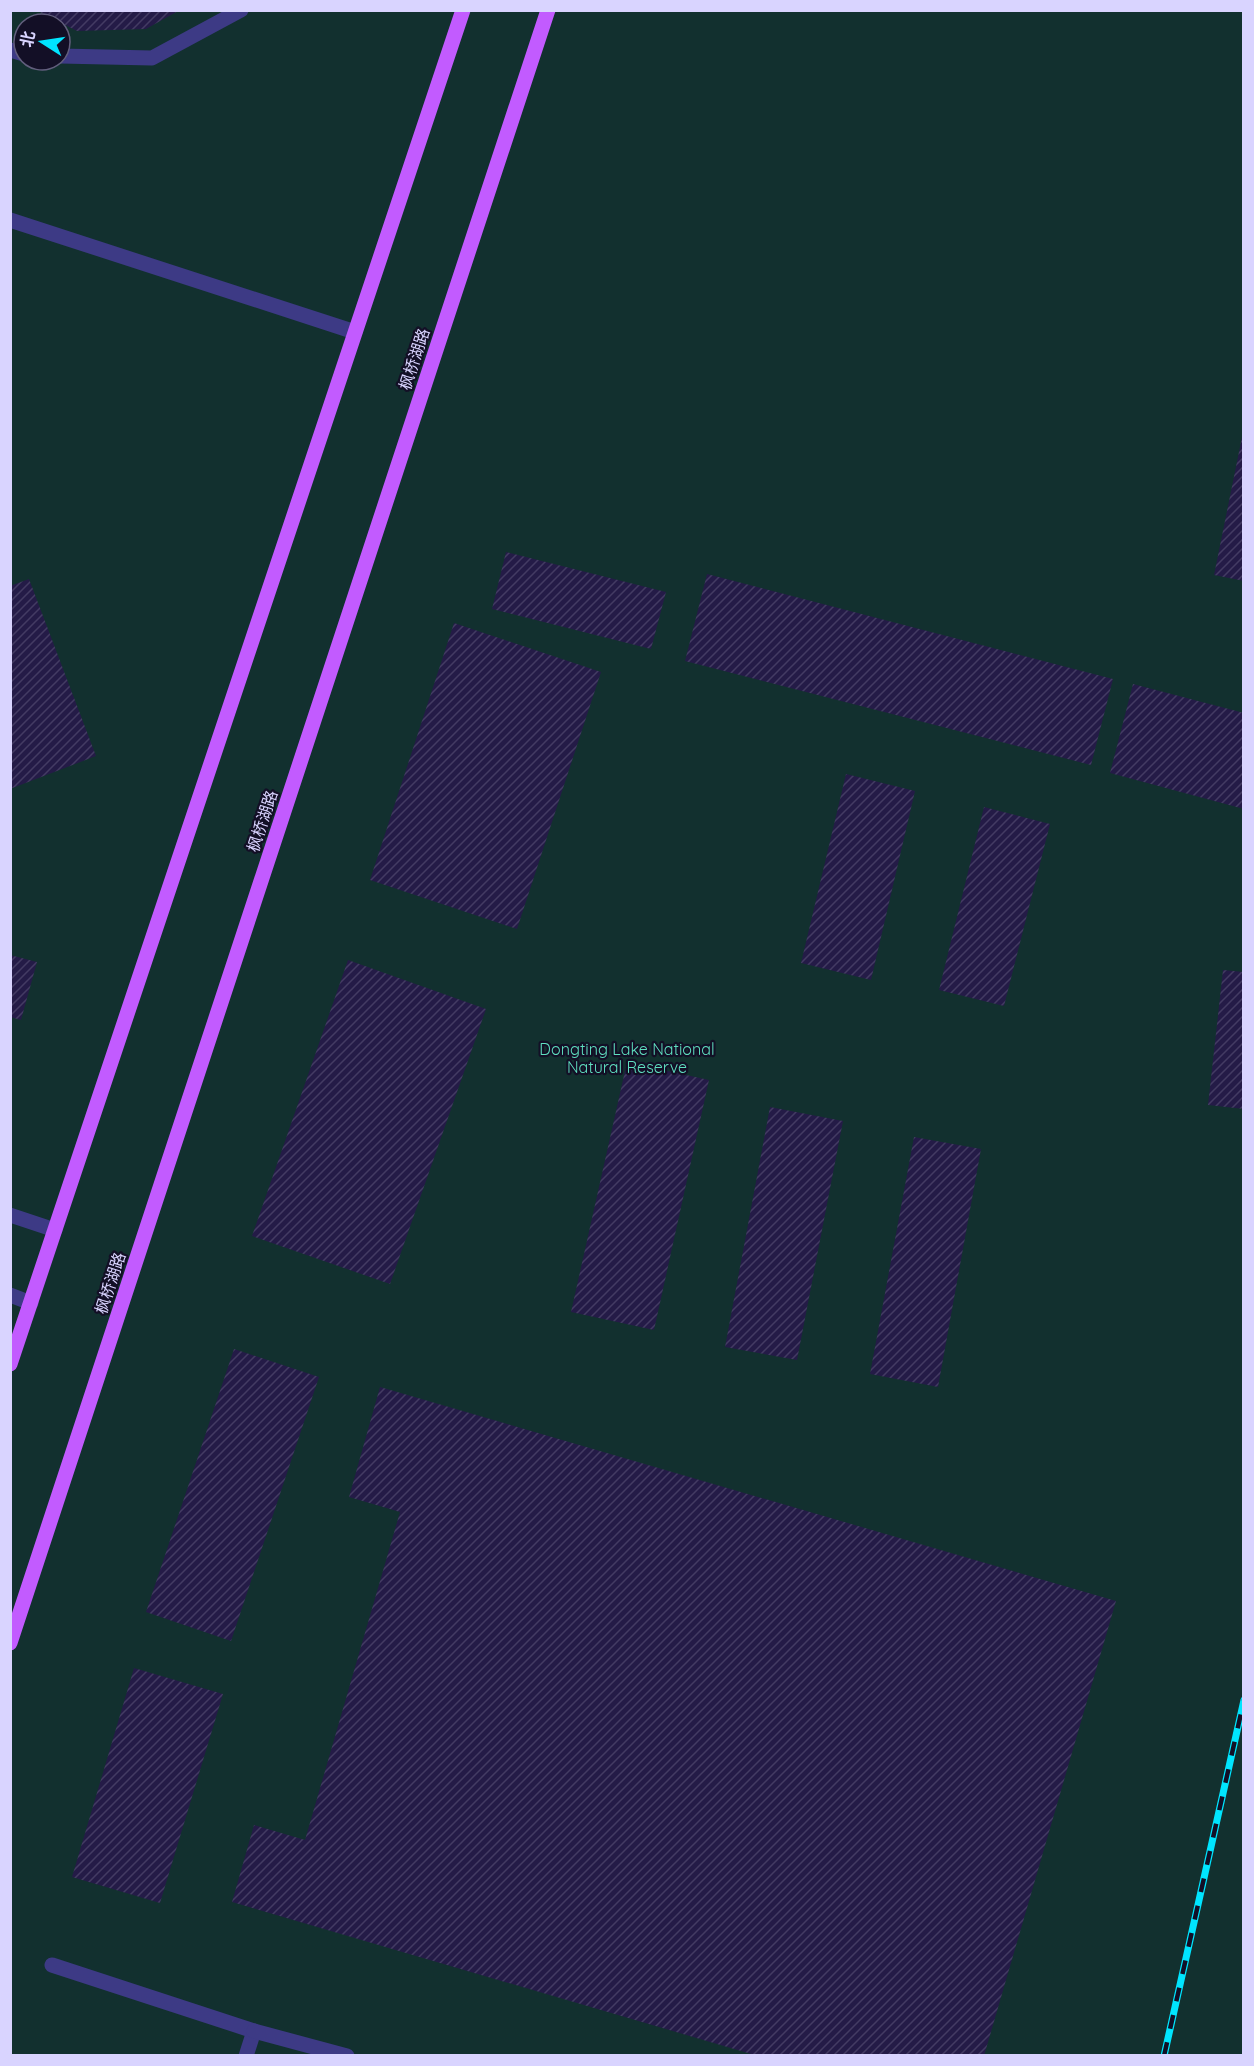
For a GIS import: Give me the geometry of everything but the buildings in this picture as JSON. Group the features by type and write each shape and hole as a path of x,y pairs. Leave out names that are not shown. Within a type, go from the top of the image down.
{"main road":[{"path":"10,1364 463,10"},
{"name":"枫桥湖路","path":"10,1643 548,10"}],"street":[{"path":"72,56 153,58 241,10"},
{"path":"10,220 356,332"},
{"path":"10,1215 55,1230"},
{"path":"10,1295 31,1303"},
{"path":"52,1965 254,2031 347,2055"},
{"path":"246,2055 254,2031"}],"green space":[{"name":"Dongting Lake National Natural Reserve","path":"11,11 1243,11 1243,2055 11,2055"}],"railway":[{"path":"1164,2056 1244,1700"}]}
